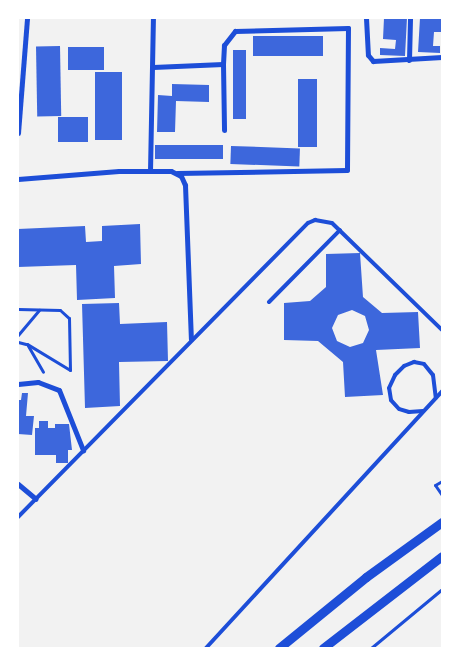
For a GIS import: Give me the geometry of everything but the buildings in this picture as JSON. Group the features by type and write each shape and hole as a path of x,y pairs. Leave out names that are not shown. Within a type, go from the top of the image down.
{"street":[{"path":"18,133 20,82 26,18"},
{"path":"150,171 153,18"},
{"path":"366,18 369,59 408,60 442,57"},
{"path":"408,60 410,18"},
{"path":"18,179 150,171 177,173 347,170 348,28 235,32 224,44 224,130"},
{"path":"153,67 223,64"},
{"path":"177,173 186,185 191,339"},
{"path":"18,384 38,382 59,390 83,450"},
{"path":"18,484 36,499"},
{"path":"279,648 366,576 442,522"},
{"path":"323,648 442,556"}],"lane":[{"path":"18,517 191,339 308,224 326,221 340,230 442,330"},
{"path":"269,302 340,230"},
{"path":"423,411 410,412 399,409 391,400 389,388 395,375 409,364 424,364 433,375 436,398"},
{"path":"206,648 442,391"}],"path":[{"path":"18,309 39,309 67,313 70,370 27,344 18,342"},
{"path":"18,335 39,309"},
{"path":"27,344 45,372 36,373"},
{"path":"442,481 435,485 442,495"},
{"path":"371,648 442,590"}]}
